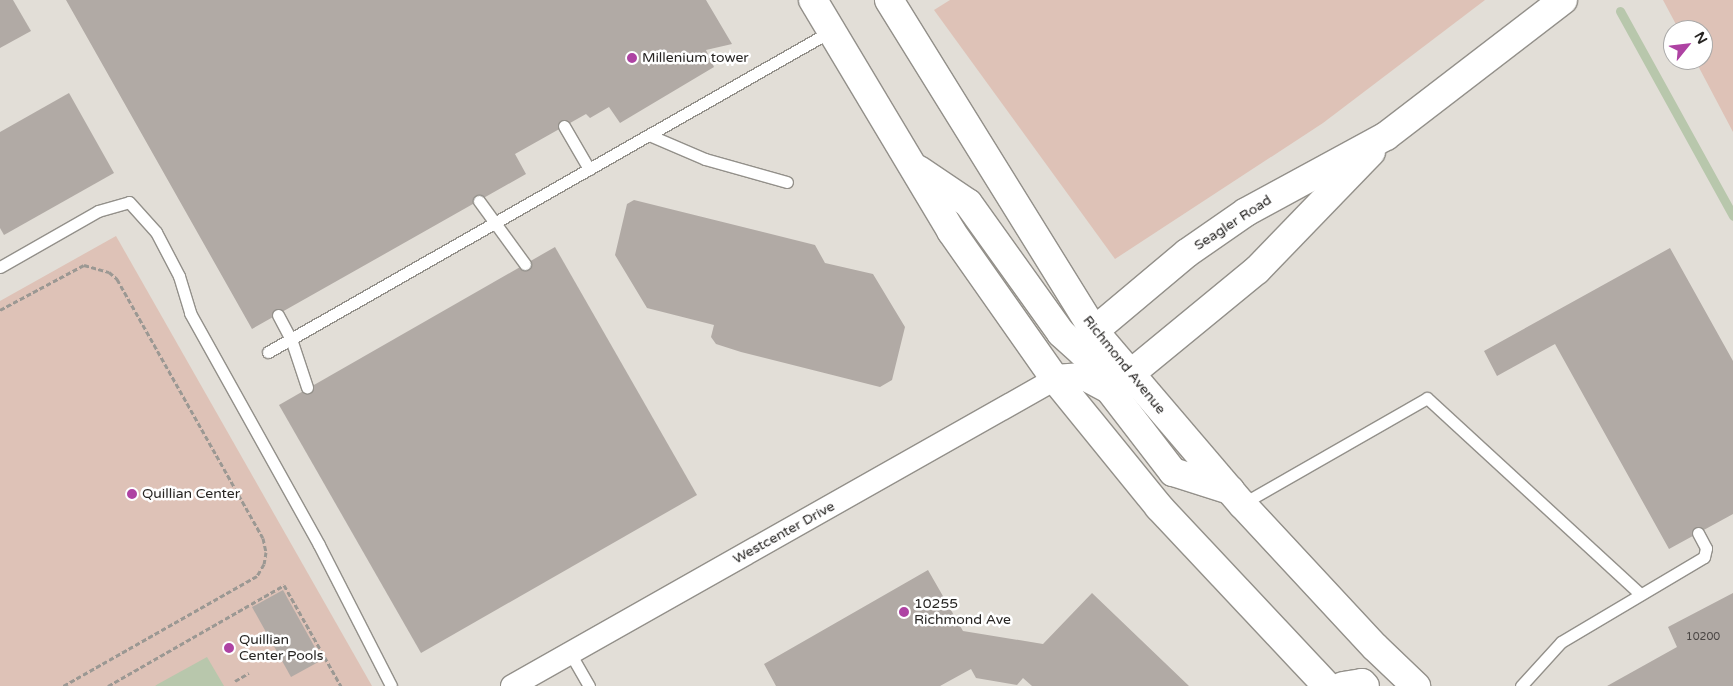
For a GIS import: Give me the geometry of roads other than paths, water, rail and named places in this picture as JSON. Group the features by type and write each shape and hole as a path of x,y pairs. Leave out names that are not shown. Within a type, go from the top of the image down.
{"main road":[{"path":"813,0 951,231 1055,379 1159,507 1327,686"},
{"name":"Richmond Avenue","path":"889,0 997,178 1094,331 1129,375 1236,497 1362,634 1416,686"},
{"name":"Seagler Road","path":"1129,375 1257,270 1386,136 1563,0"},
{"name":"Seagler Road","path":"1094,331 1187,252 1246,212 1386,136"},
{"path":"912,164 968,203 1061,333 1082,352 1129,375"},
{"path":"1055,379 1086,377 1110,388 1173,472 1236,497"},
{"path":"1344,686 1362,682 1365,686"}],"street":[{"name":"Westcenter Drive","path":"512,686 536,680 570,653 1055,379"}],"lane":[{"path":"268,352 832,31"},
{"path":"564,126 589,169"},
{"path":"649,135 705,159 787,182"},
{"path":"479,201 497,222 525,264"},
{"path":"0,267 98,211 129,202 156,232 178,276 190,313 319,545 391,686"},
{"path":"278,315 291,339 307,386"},
{"path":"1236,497 1427,398 1639,593"},
{"path":"1521,686 1561,642 1639,593 1704,557 1706,548 1698,533"},
{"path":"570,653 589,686"}],"waterway":[{"path":"1620,11 1733,216"}],"place":[{"name":"Millenium tower","path":"632,58"},
{"name":"Quillian Center","path":"132,494"},
{"name":"10255 Richmond Ave","path":"904,612"},
{"name":"Quillian Center Pools","path":"229,648"}]}
